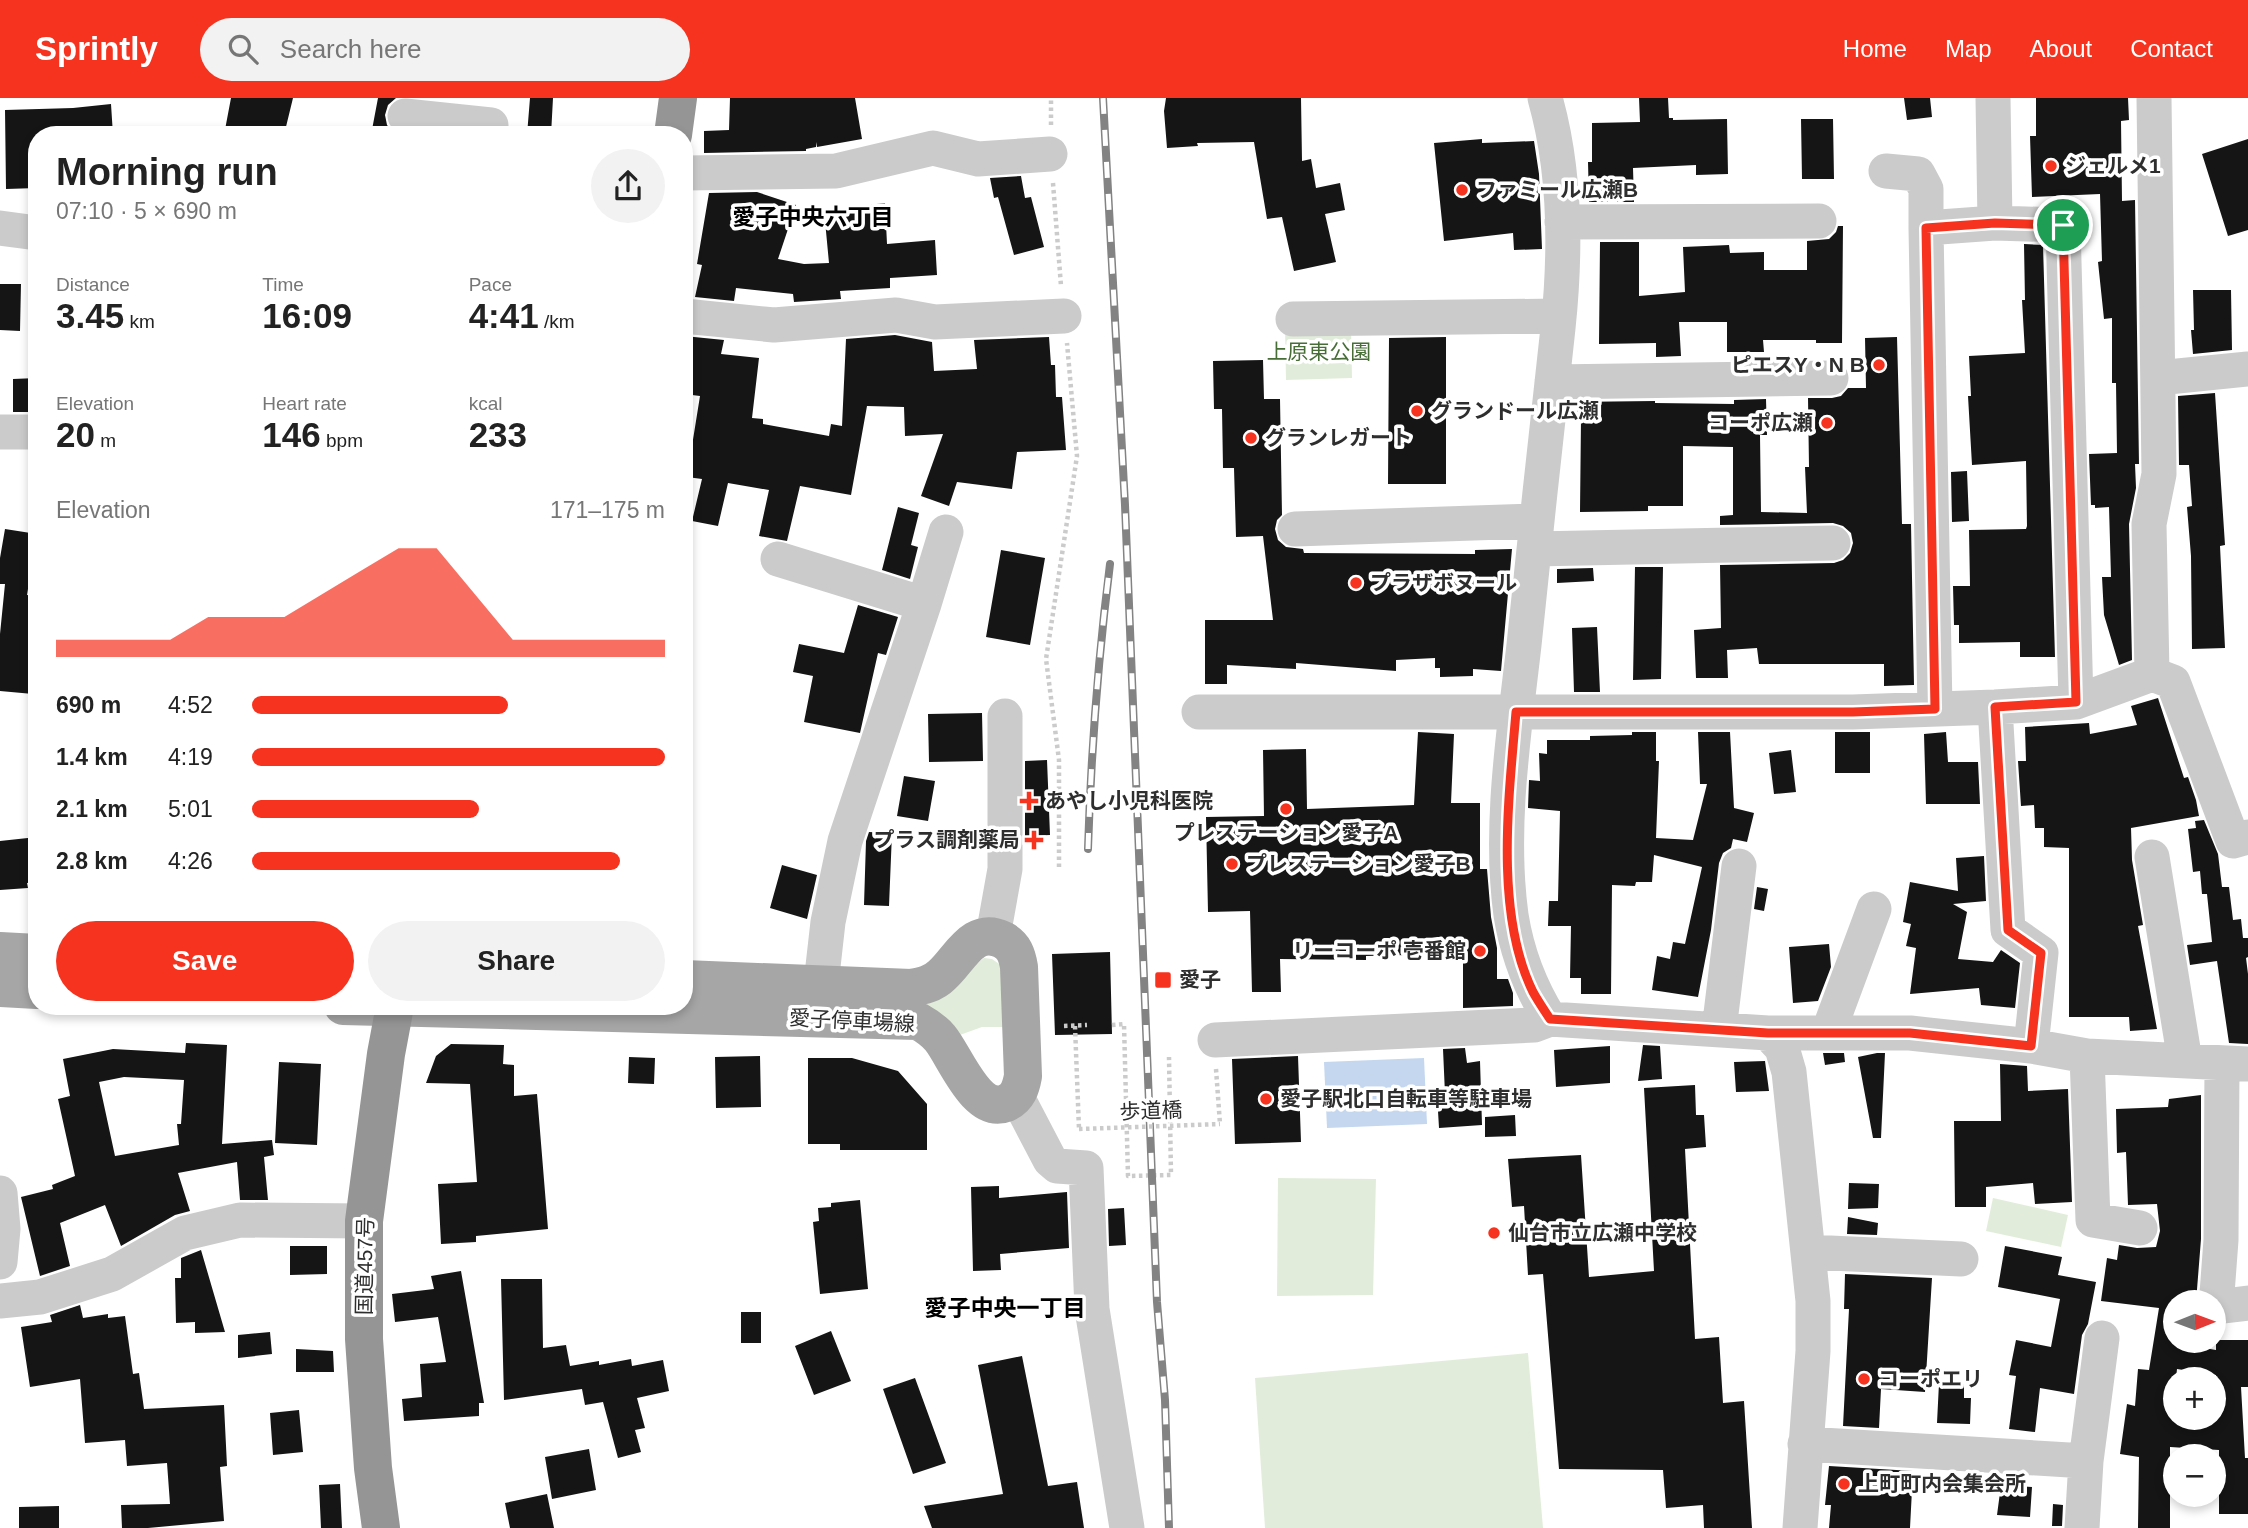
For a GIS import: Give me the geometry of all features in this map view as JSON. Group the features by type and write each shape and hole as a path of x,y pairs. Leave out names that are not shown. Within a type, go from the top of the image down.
{"highway":[{"path":"675,126 678,98"},
{"name":"国道457号","path":"381,1528 373,1468 364,1339 364,1221 393,1015"}],"main road":[{"name":"愛子停車場線","path":"693,979 911,988 927,985 941,976 968,945 979,937 993,936"},
{"path":"993,936 1006,942 1016,952 1019,967 1023,1076 1016,1095"},
{"path":"0,951 28,953"},
{"path":"0,988 28,990"},
{"name":"愛子停車場線","path":"693,1015 918,1021 930,1027 940,1038 973,1090 983,1100 997,1105 1008,1102 1016,1095"}],"street":[{"path":"1545,98 1554,129 1560,168 1563,270 1516,712 1507,822 1511,916 1521,960 1533,991 1550,1019"},
{"path":"1993,98 1995,223"},
{"path":"2152,674 2149,524 2159,474 2154,98"},
{"path":"405,116 491,126"},
{"path":"693,173 836,171 933,148 978,159 1051,154"},
{"path":"1886,172 1917,174 1926,189 1935,709"},
{"path":"1562,222 1819,221"},
{"path":"1926,228 1995,223 2063,225 2076,702"},
{"path":"0,228 28,232"},
{"path":"693,317 774,325 896,315 935,322 1064,316"},
{"path":"1293,318 1559,316"},
{"path":"2158,378 2248,369"},
{"path":"1552,382 1831,378"},
{"path":"0,432 28,432"},
{"path":"1295,529 1833,543"},
{"path":"821,984 828,922 845,841 946,532"},
{"path":"778,559 924,604"},
{"path":"1199,712 1853,712 1995,707 2076,702 2152,674 2173,682 2234,841 2248,837"},
{"path":"1995,707 2008,930 2041,953 2031,1046"},
{"path":"993,936 1005,869 1005,716"},
{"path":"2152,857 2185,1061"},
{"path":"1719,1030 1739,866"},
{"path":"1828,1033 1874,909"},
{"path":"1214,1040 1534,1025 1550,1019 1768,1033 1910,1033 2031,1046 2087,1056 2235,1064 2216,1307 2248,1304"},
{"path":"1768,1033 1782,1048 1789,1072 1813,1301 1800,1528"},
{"path":"2087,1056 2083,1229 2140,1228"},
{"path":"1016,1095 1050,1160 1058,1167 1086,1168 1092,1309 1127,1528"},
{"path":"0,1193 3,1229 0,1262"},
{"path":"0,1301 40,1297 112,1274 185,1233 240,1220 364,1221"},
{"path":"1808,1252 1961,1259"},
{"path":"2082,1528 2086,1461 2102,1338"},
{"path":"1805,1444 2086,1461"}],"path":[{"path":"1051,154 1077,456 1045,659 1059,761 1059,867"},
{"path":"1112,1025 1124,1024 1128,1176 1171,1175 1169,1057"},
{"path":"1064,1026 1087,1025"},
{"name":"歩道橋","path":"1075,1026 1079,1129 1220,1124 1214,1040"}],"green space":[{"name":"上原東公園","path":"1351,325 1352,378 1286,380 1285,327"},
{"path":"984,958 992,959 1002,966 1003,1027 982,1027 957,1036 924,1004"},
{"path":"1278,1178 1376,1179 1373,1295 1277,1296"},
{"path":"1993,1198 2068,1215 2061,1247 1986,1231"},
{"path":"1528,1353 1543,1528 1265,1528 1255,1378"}],"water":[{"path":"1424,1058 1427,1124 1327,1128 1324,1062"}],"building":[{"path":"231,98 293,98 286,126 226,126"},
{"path":"378,98 396,98 388,105 385,115 388,126 373,126"},
{"path":"530,98 553,98 551,126 528,126"},
{"path":"730,98 855,98 862,139 817,147 817,142 816,147 806,151 704,153 704,131 729,130"},
{"path":"1166,98 1301,98 1302,161 1311,159 1316,188 1340,183 1345,210 1325,214 1336,262 1294,271 1282,217 1267,219 1254,142 1197,143 1198,146 1167,148 1164,111"},
{"path":"1639,98 1668,98 1669,118 1673,120 1727,119 1728,174 1696,175 1696,165 1633,168 1634,202 1589,202 1588,162 1592,162 1592,123 1640,122"},
{"path":"1904,98 1930,98 1932,117 1907,120"},
{"path":"2036,98 2128,98 2129,120 2121,121 2122,201 2135,200 2139,464 2135,464 2136,488 2129,524 2132,660 2119,665 2104,615 2102,577 2111,577 2109,507 2095,508 2095,505 2091,505 2089,454 2117,453 2116,383 2112,383 2112,318 2104,319 2098,262 2102,261 2100,194 2032,197 2030,136 2036,136"},
{"path":"111,104 112,126 28,126 28,188 6,189 5,110"},
{"path":"1801,119 1833,119 1834,179 1802,179"},
{"path":"1482,139 1482,143 1534,141 1539,174 1542,249 1514,250 1513,233 1444,241 1434,143"},
{"path":"2248,139 2248,230 2228,236 2202,154"},
{"path":"1021,176 1025,198 1031,197 1044,247 1014,255 998,197 994,198 990,178"},
{"path":"757,192 796,205 778,259 804,264 829,263 824,210 885,203 887,244 935,240 937,275 890,278 890,288 840,291 841,299 794,302 793,294 736,288 734,301 695,297 702,265 697,264 709,193"},
{"path":"1838,226 1843,226 1842,343 1763,340 1764,352 1727,352 1727,322 1679,322 1681,356 1656,357 1656,343 1599,344 1600,242 1639,242 1639,296 1685,292 1683,247 1729,245 1730,253 1764,252 1764,270 1807,270 1807,241 1829,239"},
{"path":"2024,244 2043,245 2055,657 2020,657 2020,642 1959,643 1959,625 1954,625 1953,586 1970,586 1969,530 2026,529 2027,526 2026,461 1972,465 1968,396 1971,396 1969,356 2025,353 2022,300 2025,300"},
{"path":"0,284 21,284 20,331 0,330"},
{"path":"2193,290 2231,290 2232,350 2193,354"},
{"path":"895,335 932,342 934,371 977,369 974,340 1049,337 1051,365 1055,365 1056,397 1062,397 1066,450 1017,452 1012,489 957,482 949,506 921,496 943,434 905,436 904,407 867,406 851,495 800,486 787,541 759,536 769,490 728,483 718,526 693,521 702,479 693,478 693,440 700,396 693,395 693,337 724,340 721,354 759,358 752,418 763,419 763,424 829,436 831,424 842,426 846,339"},
{"name":"グランドール広瀬","path":"1446,337 1446,484 1388,484 1389,338"},
{"path":"1897,337 1902,524 1911,524 1914,685 1884,686 1884,664 1759,664 1757,648 1727,650 1728,678 1696,678 1694,630 1721,628 1720,565 1834,563 1843,560 1850,553 1853,543 1851,533 1843,526 1833,523 1720,525 1720,516 1733,515 1733,447 1683,446 1683,506 1648,506 1648,511 1580,512 1581,419 1569,419 1570,402 1734,404 1734,400 1766,399 1767,435 1760,435 1761,512 1807,513 1805,467 1809,467 1808,398 1832,398 1841,396 1848,388 1866,388 1865,338"},
{"path":"1263,360 1264,399 1280,399 1282,515 1277,520 1275,529 1278,540 1286,547 1303,549 1304,553 1475,554 1475,550 1512,549 1501,671 1473,669 1473,676 1440,677 1440,668 1435,668 1435,658 1396,660 1396,671 1296,663 1296,669 1227,665 1227,684 1205,684 1205,620 1273,620 1263,536 1236,537 1234,468 1223,468 1222,409 1214,409 1213,361"},
{"path":"28,378 28,412 13,412 13,379"},
{"path":"2215,393 2225,545 2220,546 2225,648 2192,649 2191,556 2187,507 2192,506 2189,465 2179,465 2178,396"},
{"path":"1967,471 1969,521 1952,522 1951,472"},
{"path":"898,507 919,513 911,545 918,547 910,579 882,570"},
{"path":"5,529 28,533 28,694 0,691 0,634 5,584 0,584 0,558"},
{"path":"1001,550 1045,558 1030,645 986,637"},
{"path":"1635,567 1663,567 1661,679 1633,680"},
{"path":"1593,568 1594,581 1557,583 1557,569"},
{"path":"858,605 898,617 886,655 878,653 860,733 804,722 813,676 793,672 799,644 844,653"},
{"path":"1597,627 1600,692 1574,692 1572,628"},
{"path":"2158,698 2184,778 2188,777 2196,800 2199,816 2131,828 2132,860 2143,925 2138,926 2157,1029 2130,1031 2129,1017 2069,1017 2069,848 2044,847 2044,828 2035,828 2034,805 2021,806 2018,761 2026,761 2025,727 2089,723 2090,734 2137,725 2131,706"},
{"path":"982,713 983,761 929,762 928,714"},
{"path":"1418,732 1454,734 1451,803 1480,803 1480,869 1487,869 1497,948 1497,979 1508,979 1513,993 1513,1006 1463,1008 1463,956 1366,956 1366,960 1280,959 1281,992 1252,992 1250,911 1208,912 1206,817 1264,816 1263,750 1306,749 1307,809 1414,805"},
{"path":"1632,732 1656,732 1656,761 1659,761 1656,838 1693,840 1707,784 1700,784 1698,732 1730,732 1734,808 1754,813 1747,842 1733,839 1731,848 1723,853 1719,863 1711,930 1698,997 1652,990 1657,956 1670,959 1673,942 1685,944 1702,867 1654,855 1652,882 1636,882 1635,886 1612,885 1611,994 1581,994 1581,978 1570,978 1571,926 1548,926 1549,901 1558,901 1560,811 1528,808 1529,780 1540,781 1539,753 1547,754 1547,740 1590,740 1590,736 1632,735"},
{"path":"1835,732 1870,732 1870,773 1835,773"},
{"path":"1946,732 1948,762 1978,762 1980,804 1926,804 1924,734"},
{"path":"1791,750 1796,792 1774,794 1769,753"},
{"path":"1047,760 1050,835 1025,836 1025,761"},
{"path":"904,776 935,781 928,821 897,816"},
{"path":"2204,820 2218,854 2222,887 2229,887 2233,920 2241,919 2243,938 2248,938 2248,1044 2229,1043 2217,961 2190,965 2187,945 2212,942 2207,894 2202,894 2200,871 2193,872 2188,829 2196,828 2195,821"},
{"path":"869,832 892,833 889,906 864,905 866,841"},
{"path":"28,838 28,888 0,890 0,841"},
{"path":"1984,856 1986,901 1953,904 1967,912 1958,959 1993,962 2001,950 2020,963 2015,1008 1981,1005 1979,988 1910,994 1916,948 1906,946 1911,924 1903,922 1910,882 1958,891 1956,858"},
{"path":"782,865 817,875 807,919 770,908"},
{"path":"1757,887 1768,889 1764,911 1754,909"},
{"path":"1829,944 1831,967 1818,1001 1793,1003 1789,947"},
{"path":"1110,952 1112,1034 1055,1035 1052,954"},
{"path":"186,1043 227,1045 222,1144 272,1140 274,1155 264,1157 268,1200 240,1200 237,1162 178,1173 190,1211 175,1215 121,1246 105,1205 60,1223 70,1266 40,1276 21,1197 53,1189 52,1185 75,1176 58,1099 70,1096 63,1059 113,1049 185,1053","holes":["124,1077 184,1080 181,1124 177,1124 179,1145 115,1156 99,1082"]},
{"path":"451,1044 504,1045 503,1064 514,1065 514,1096 537,1094 548,1229 476,1236 476,1242 441,1244 438,1184 477,1182 470,1084 426,1083 436,1056"},
{"path":"1643,1045 1660,1046 1662,1079 1638,1081"},
{"path":"1610,1046 1610,1083 1556,1087 1554,1050"},
{"path":"1465,1048 1467,1063 1480,1061 1482,1125 1439,1128 1437,1094 1445,1094 1443,1049"},
{"path":"1823,1053 1844,1053 1845,1062 1825,1065"},
{"path":"1885,1053 1881,1138 1873,1138 1858,1057"},
{"path":"760,1056 761,1107 716,1108 715,1057"},
{"name":"愛子駅北口自転車等駐車場","path":"1298,1056 1301,1142 1235,1144 1232,1059"},
{"path":"629,1057 655,1058 654,1084 628,1083"},
{"path":"808,1058 852,1058 898,1071 927,1104 927,1150 840,1150 840,1144 808,1144"},
{"path":"1765,1061 1769,1091 1736,1092 1734,1062"},
{"path":"279,1062 321,1064 317,1145 275,1143"},
{"path":"2000,1064 2027,1066 2028,1091 2068,1089 2072,1202 2035,1204 2033,1183 1986,1187 1986,1207 1955,1207 1954,1121 2001,1121"},
{"path":"1695,1085 1696,1115 1704,1115 1706,1147 1685,1149 1695,1339 1719,1337 1723,1403 1744,1401 1752,1528 1704,1528 1703,1505 1666,1508 1663,1470 1559,1469 1543,1274 1528,1275 1524,1206 1512,1207 1508,1159 1581,1155 1589,1277 1654,1271 1644,1088"},
{"path":"2201,1095 2201,1239 2197,1290 2163,1290 2163,1353 2226,1353 2226,1340 2248,1340 2248,1387 2241,1387 2245,1458 2248,1458 2248,1514 2219,1514 2219,1507 2226,1507 2226,1444 2163,1444 2163,1507 2170,1507 2170,1528 2138,1528 2139,1457 2120,1454 2127,1404 2135,1406 2138,1369 2149,1370 2159,1308 2101,1301 2107,1258 2117,1260 2119,1245 2156,1247 2160,1231 2157,1204 2128,1205 2126,1152 2117,1153 2116,1109 2168,1107 2169,1099"},
{"path":"1515,1115 1516,1136 1485,1137 1485,1117"},
{"path":"1849,1183 1879,1184 1878,1208 1848,1209"},
{"path":"999,1186 999,1198 1067,1192 1069,1248 1000,1254 1001,1270 973,1271 971,1187"},
{"path":"860,1200 868,1289 820,1294 813,1222 819,1221 818,1208 831,1207 831,1203"},
{"path":"1124,1208 1126,1245 1109,1246 1108,1209"},
{"path":"1848,1217 1878,1223 1877,1235 1847,1234"},
{"path":"290,1246 327,1246 327,1274 290,1275"},
{"path":"2005,1246 2062,1257 2058,1275 2096,1282 2088,1324 2082,1335 2074,1394 2040,1388 2035,1432 2009,1429 2016,1376 2009,1375 2016,1340 2051,1347 2060,1299 1998,1287"},
{"path":"201,1250 225,1332 195,1333 195,1322 176,1323 175,1278 181,1278 181,1258"},
{"path":"461,1271 484,1403 479,1403 479,1416 404,1421 402,1399 422,1397 420,1364 446,1362 438,1317 395,1322 392,1294 434,1289 431,1276"},
{"path":"1845,1274 1932,1278 1925,1392 1881,1389 1879,1428 1843,1426 1849,1309 1844,1309"},
{"path":"501,1279 542,1279 543,1348 566,1345 570,1366 599,1361 599,1365 631,1359 632,1366 663,1360 669,1391 637,1398 645,1428 635,1430 641,1452 618,1458 603,1402 585,1405 582,1389 504,1400"},
{"path":"80,1305 83,1318 108,1314 108,1318 125,1316 133,1374 139,1373 144,1409 224,1405 227,1466 220,1467 224,1521 122,1528 121,1505 170,1504 167,1463 127,1466 125,1440 85,1443 80,1379 30,1387 21,1327 52,1322 50,1315"},
{"path":"741,1312 761,1312 761,1343 741,1343"},
{"path":"831,1331 851,1381 814,1395 795,1346"},
{"path":"270,1332 272,1354 238,1358 238,1335"},
{"path":"296,1349 333,1351 334,1372 296,1372"},
{"path":"1022,1356 1048,1486 1077,1482 1084,1528 932,1528 924,1506 1003,1494 978,1365"},
{"path":"915,1378 946,1463 913,1474 883,1389"},
{"path":"1939,1383 1964,1384 1964,1398 1971,1398 1970,1424 1937,1423"},
{"path":"299,1410 303,1452 273,1455 270,1413"},
{"path":"589,1449 596,1490 552,1499 545,1457"},
{"path":"1829,1466 1913,1471 1910,1528 1829,1528 1831,1505 1825,1505"},
{"path":"340,1484 342,1528 321,1528 319,1485"},
{"path":"2001,1485 2032,1487 2030,1517 1997,1515"},
{"path":"547,1494 554,1528 510,1528 505,1503"},
{"path":"2053,1504 2063,1505 2062,1526 2052,1526"},
{"path":"59,1506 59,1528 19,1528 19,1507"}],"railway":[{"path":"1103,98 1125,505 1157,1302 1165,1400 1169,1528"},
{"path":"1088,849 1096,706 1110,564"}],"place":[{"name":"ジェルメ1","path":"2051,166"},
{"name":"ファミール広瀬B","path":"1462,190"},
{"name":"ピエスY・N B","path":"1879,365"},
{"name":"グランドール広瀬","path":"1417,411"},
{"name":"コーポ広瀬","path":"1827,423"},
{"name":"グランレガート","path":"1251,438"},
{"name":"プラザボヌール","path":"1356,583"},
{"name":"あやし小児科医院","path":"1029,801"},
{"name":"プレステーション愛子A","path":"1286,809"},
{"name":"プラス調剤薬局","path":"1034,840"},
{"name":"プレステーション愛子B","path":"1232,864"},
{"name":"リーコーポ 壱番館","path":"1480,951"},
{"name":"愛子","path":"1163,980"},
{"name":"愛子駅北口自転車等駐車場","path":"1266,1099"},
{"name":"仙台市立広瀬中学校","path":"1494,1233"},
{"name":"コーポエリ","path":"1864,1379"},
{"name":"上町町内会集会所","path":"1844,1484"}],"district":[{"name":"愛子中央六丁目","path":"813,217"},
{"name":"愛子中央一丁目","path":"1005,1308"}],"route":[{"path":"1995,223 2063,225 2076,702 1995,707 2008,930 2041,953 2031,1046 1910,1033 1768,1033 1550,1019 1533,991 1521,960 1511,916 1507,822 1516,712 1853,712 1935,709 1926,228 1995,223"}]}
